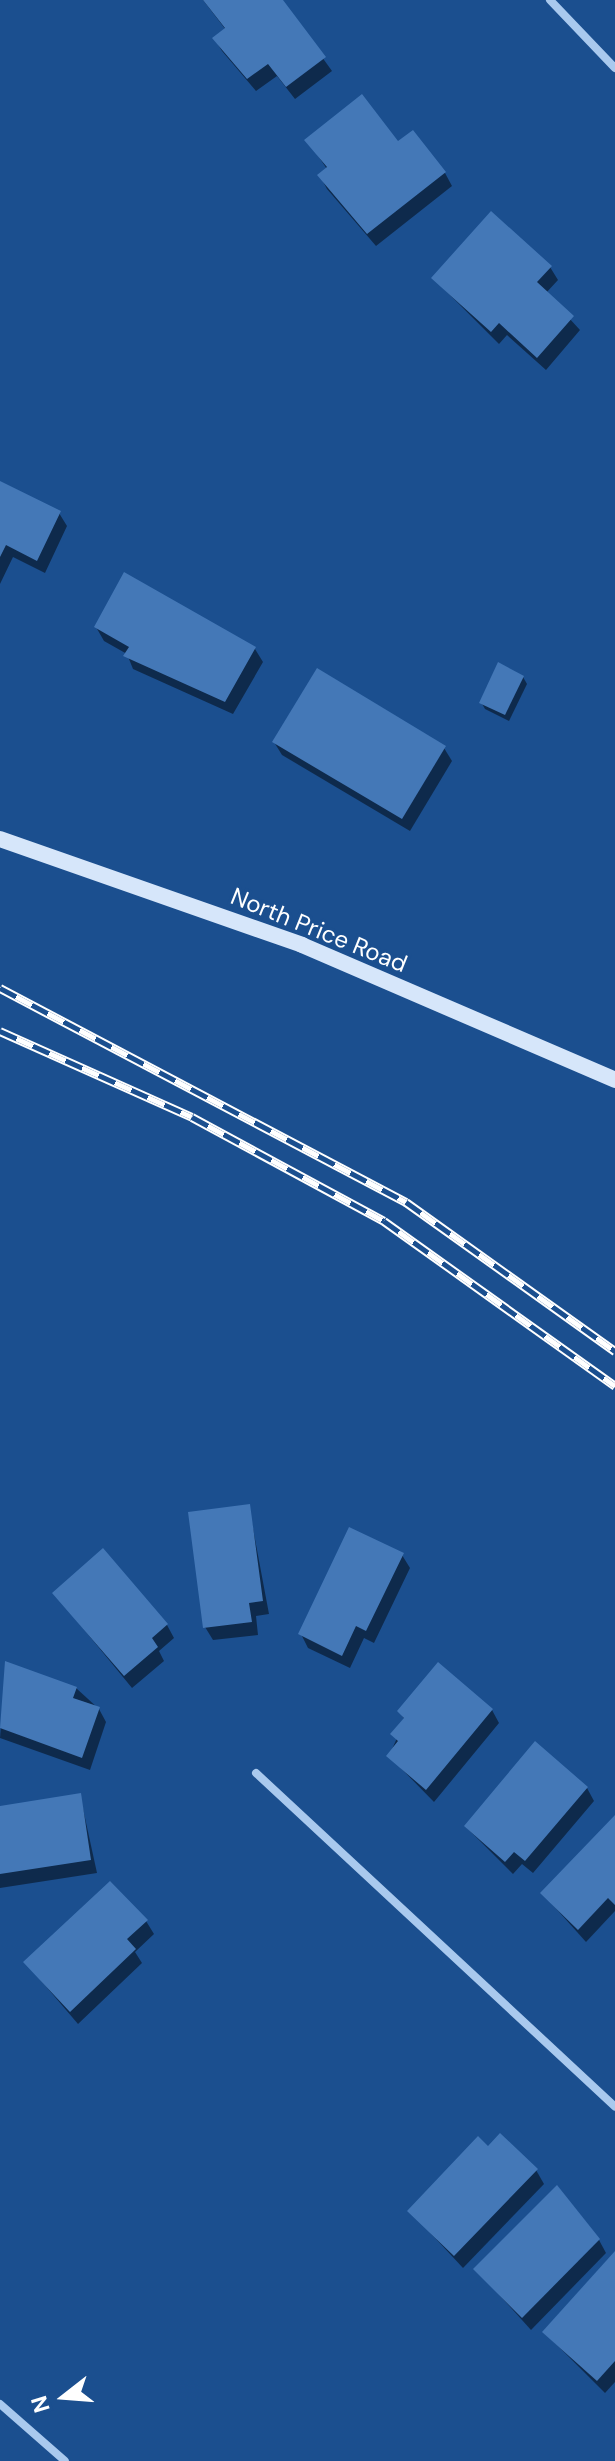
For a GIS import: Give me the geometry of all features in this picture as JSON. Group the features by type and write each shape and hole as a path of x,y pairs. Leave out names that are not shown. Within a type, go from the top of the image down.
{"street":[{"path":"550,0 615,68"},
{"name":"North Price Road","path":"0,839 302,945 615,1080"},
{"path":"256,1773 615,2107"},
{"path":"0,2404 65,2461"}],"building":[{"path":"203,0 283,0 326,57 286,87 268,64 247,79 212,38 225,28"},
{"path":"362,94 398,141 413,130 446,172 367,234 317,175 327,167 304,140"},
{"path":"491,211 552,266 537,282 574,316 537,358 499,323 491,332 431,278"},
{"path":"0,481 61,511 37,561 6,545 0,557"},
{"path":"124,572 256,647 225,702 123,656 129,647 94,627"},
{"path":"498,662 524,676 505,715 479,703"},
{"path":"317,668 446,746 402,819 272,742"},
{"path":"250,1504 263,1601 249,1603 252,1622 203,1628 188,1512"},
{"path":"349,1527 404,1553 366,1631 356,1626 342,1656 298,1634"},
{"path":"103,1548 168,1624 152,1638 158,1647 124,1676 52,1593"},
{"path":"5,1661 77,1687 73,1698 100,1707 82,1758 0,1728"},
{"path":"438,1662 493,1709 426,1790 386,1756 398,1741 390,1734 404,1718 397,1711"},
{"path":"535,1741 588,1787 525,1861 514,1852 505,1862 464,1826"},
{"path":"81,1793 91,1860 0,1874 0,1806"},
{"path":"615,1815 615,1905 608,1898 578,1930 540,1893"},
{"path":"110,1881 148,1920 127,1939 136,1949 70,2012 23,1962"},
{"path":"500,2133 538,2169 454,2256 407,2211 478,2136 488,2146"},
{"path":"557,2185 600,2239 522,2318 473,2269"},
{"path":"615,2251 615,2361 597,2381 542,2332"}],"railway":[{"path":"0,988 406,1202 615,1351"},
{"path":"0,1031 192,1117 384,1221 615,1386"}]}
